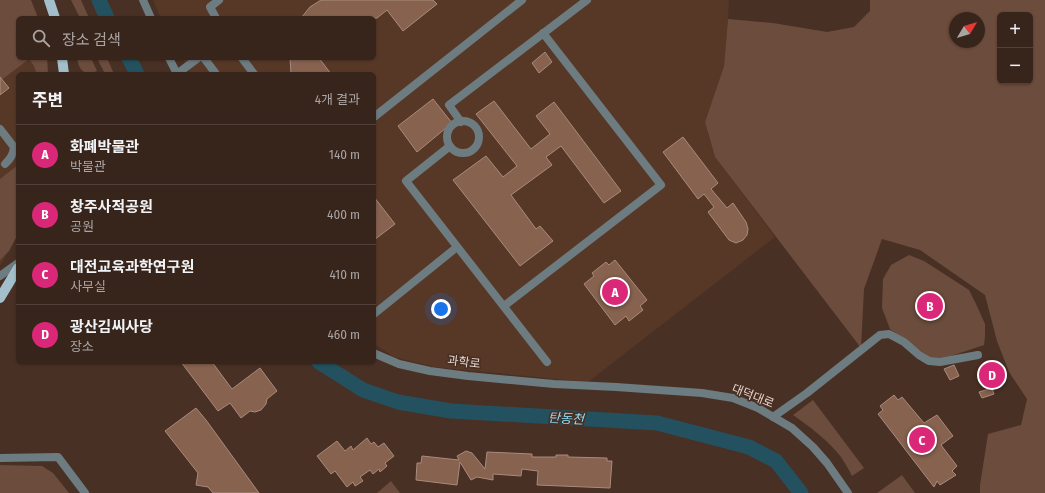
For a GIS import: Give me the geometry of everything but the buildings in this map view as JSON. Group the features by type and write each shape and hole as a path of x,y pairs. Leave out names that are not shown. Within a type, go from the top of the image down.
{"main road":[{"path":"49,0 53,16"},
{"path":"62,60 64,72"},
{"path":"0,298 16,271"}],"street":[{"path":"143,0 150,16"},
{"path":"215,16 210,7 219,0"},
{"path":"376,115 522,0"},
{"path":"461,122 449,105 587,0"},
{"path":"504,306 661,185 543,33"},
{"path":"170,60 176,72"},
{"path":"180,72 195,60"},
{"path":"206,60 214,72"},
{"path":"244,60 252,72"},
{"path":"461,122 466,122 476,127 479,138 475,148 466,153 456,151 450,146 447,139 452,126 461,122"},
{"path":"0,130 14,147 13,155 5,164"},
{"path":"450,146 406,181 547,362"},
{"path":"376,312 458,247"},
{"path":"0,276 16,264"},
{"path":"773,417 807,393 880,335 889,334 904,342 929,361 940,362 978,355"},
{"name":"과학로","path":"376,354 399,364 430,371 554,384 616,387"},
{"name":"대덕대로","path":"616,387 702,393 733,398 758,408 792,428 813,447 827,463 848,493"},
{"path":"0,458 58,457 85,493"}],"shaded area":[{"path":"0,0 31,0 37,16 16,16 16,60 47,60 48,72 16,72 16,238 0,266"},
{"path":"0,0 31,0 37,16 16,16 16,60 28,60 0,81"},
{"path":"71,0 81,0 88,16 79,16"},
{"path":"153,0 729,0 724,66 705,122 715,157 775,237 588,382 435,367 394,357 376,345 376,72 190,72 183,60 376,60 376,16 160,16"},
{"path":"870,0 1045,0 1045,493 980,493 988,434 1021,425 1027,399 1009,372 997,341 985,295 920,250 882,239 864,289 861,348 715,157 705,122 724,66 728,19 773,23 827,32 854,27 870,11"},
{"path":"30,60 47,60 48,72 36,72"},
{"path":"78,60 92,60 97,71 84,72 79,66"},
{"path":"98,60 108,60 113,72 104,72"},
{"path":"16,167 16,238 9,251 0,260 0,179"},
{"path":"909,255 924,261 969,290 985,324 984,345 948,357 932,359 890,329 882,308 883,279 891,265"},
{"path":"813,400 864,468 852,476 841,457 825,439 793,415"},
{"path":"0,465 42,466 53,473 69,493 0,493"},
{"path":"902,475 915,493 877,493"},
{"path":"391,481 400,493 377,493"}],"waterway":[{"name":"탄동천","path":"99,0 106,16"},
{"name":"탄동천","path":"130,60 136,72"},
{"name":"탄동천","path":"322,364 363,390 398,402 451,411 657,423 749,447 776,461 801,493"}],"place":[{"name":"화폐박물관","path":"615,292"},
{"name":"창주사적공원","path":"930,306"},
{"name":"광산김씨사당","path":"992,375"},
{"name":"대전교육과학연구원","path":"922,440"}]}
